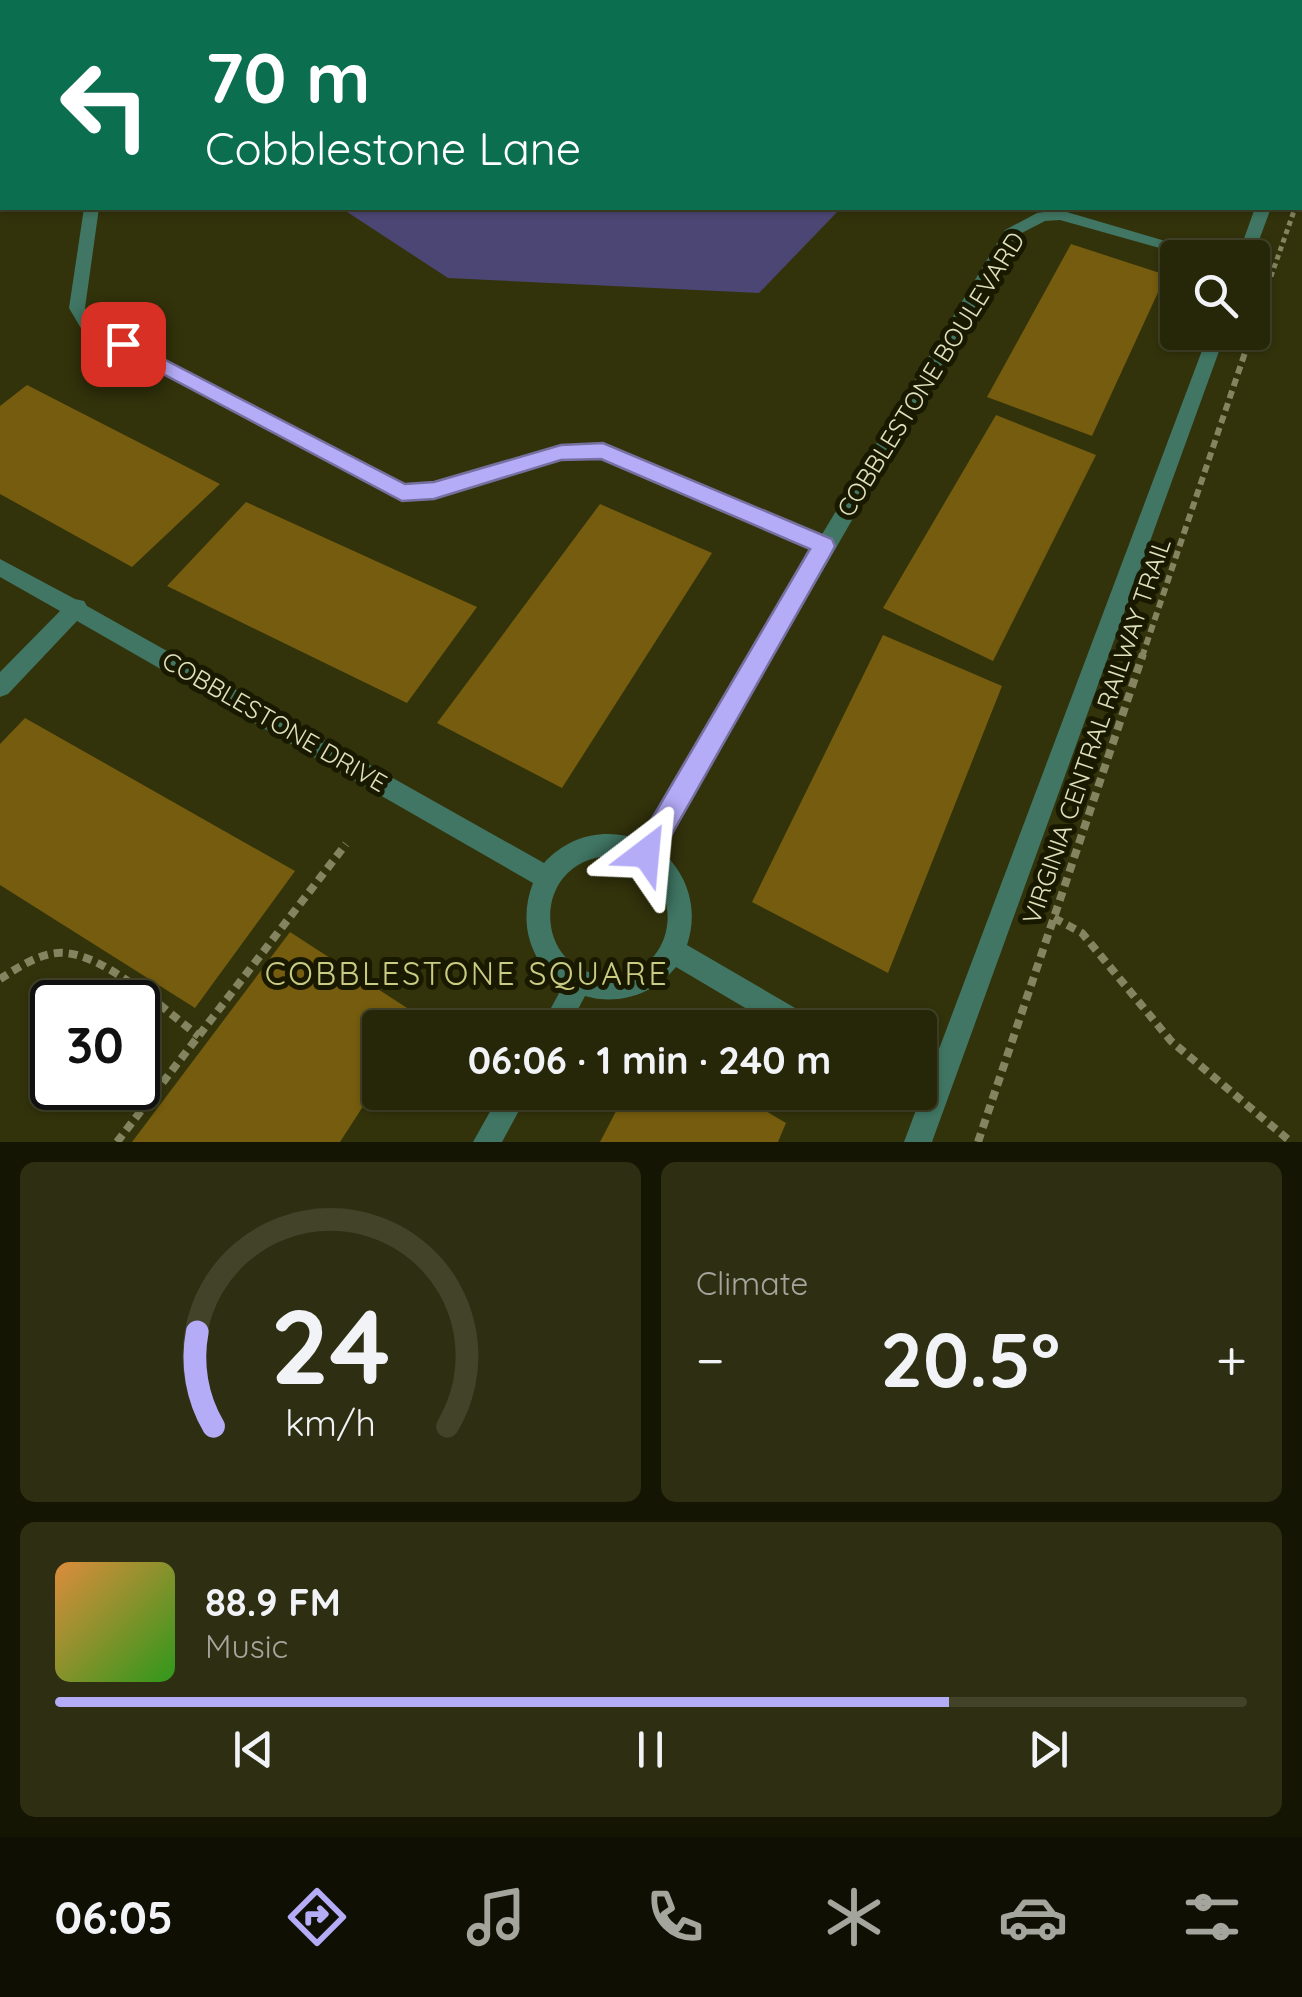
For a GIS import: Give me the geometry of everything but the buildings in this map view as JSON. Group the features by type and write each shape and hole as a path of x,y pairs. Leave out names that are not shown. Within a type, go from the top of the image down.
{"street":[{"path":"1302,5 1302,24"},
{"path":"91,210 77,308 88,326 402,492 434,490 561,452 603,451 824,546"},
{"path":"1251,240 1262,210"},
{"name":"COBBLESTONE BOULEVARD","path":"646,853 1010,233 1042,216 1080,218 1160,242"},
{"path":"937,1066 1211,350"},
{"name":"COBBLESTONE DRIVE","path":"0,567 77,607 548,878"},
{"path":"0,687 77,607"},
{"path":"604,844 626,845 646,853 675,884 681,906 680,928 672,950 659,967 621,987 599,988 578,982 558,968 544,948 538,913 548,878 582,850 604,844"},
{"path":"672,950 774,1010"},
{"path":"563,1010 578,982"},
{"path":"487,1142 506,1110"},
{"path":"918,1142 923,1110"}],"path":[{"name":"VIRGINIA CENTRAL RAILWAY TRAIL","path":"1270,280 1294,210"},
{"name":"VIRGINIA CENTRAL RAILWAY TRAIL","path":"978,1142 1052,938 1053,918 1246,350"},
{"path":"117,1142 346,844"},
{"path":"1053,918 1082,934 1171,1041 1291,1142"},
{"path":"0,979 32,959 68,952 109,971 198,1036"}],"shaded area":[{"path":"344,210 839,210 759,293 448,278"}],"district":[{"name":"COBBLESTONE SQUARE","path":"467,973"}],"route":[{"path":"123,344 402,492 434,490 561,452 603,451 824,546 646,853"}]}
